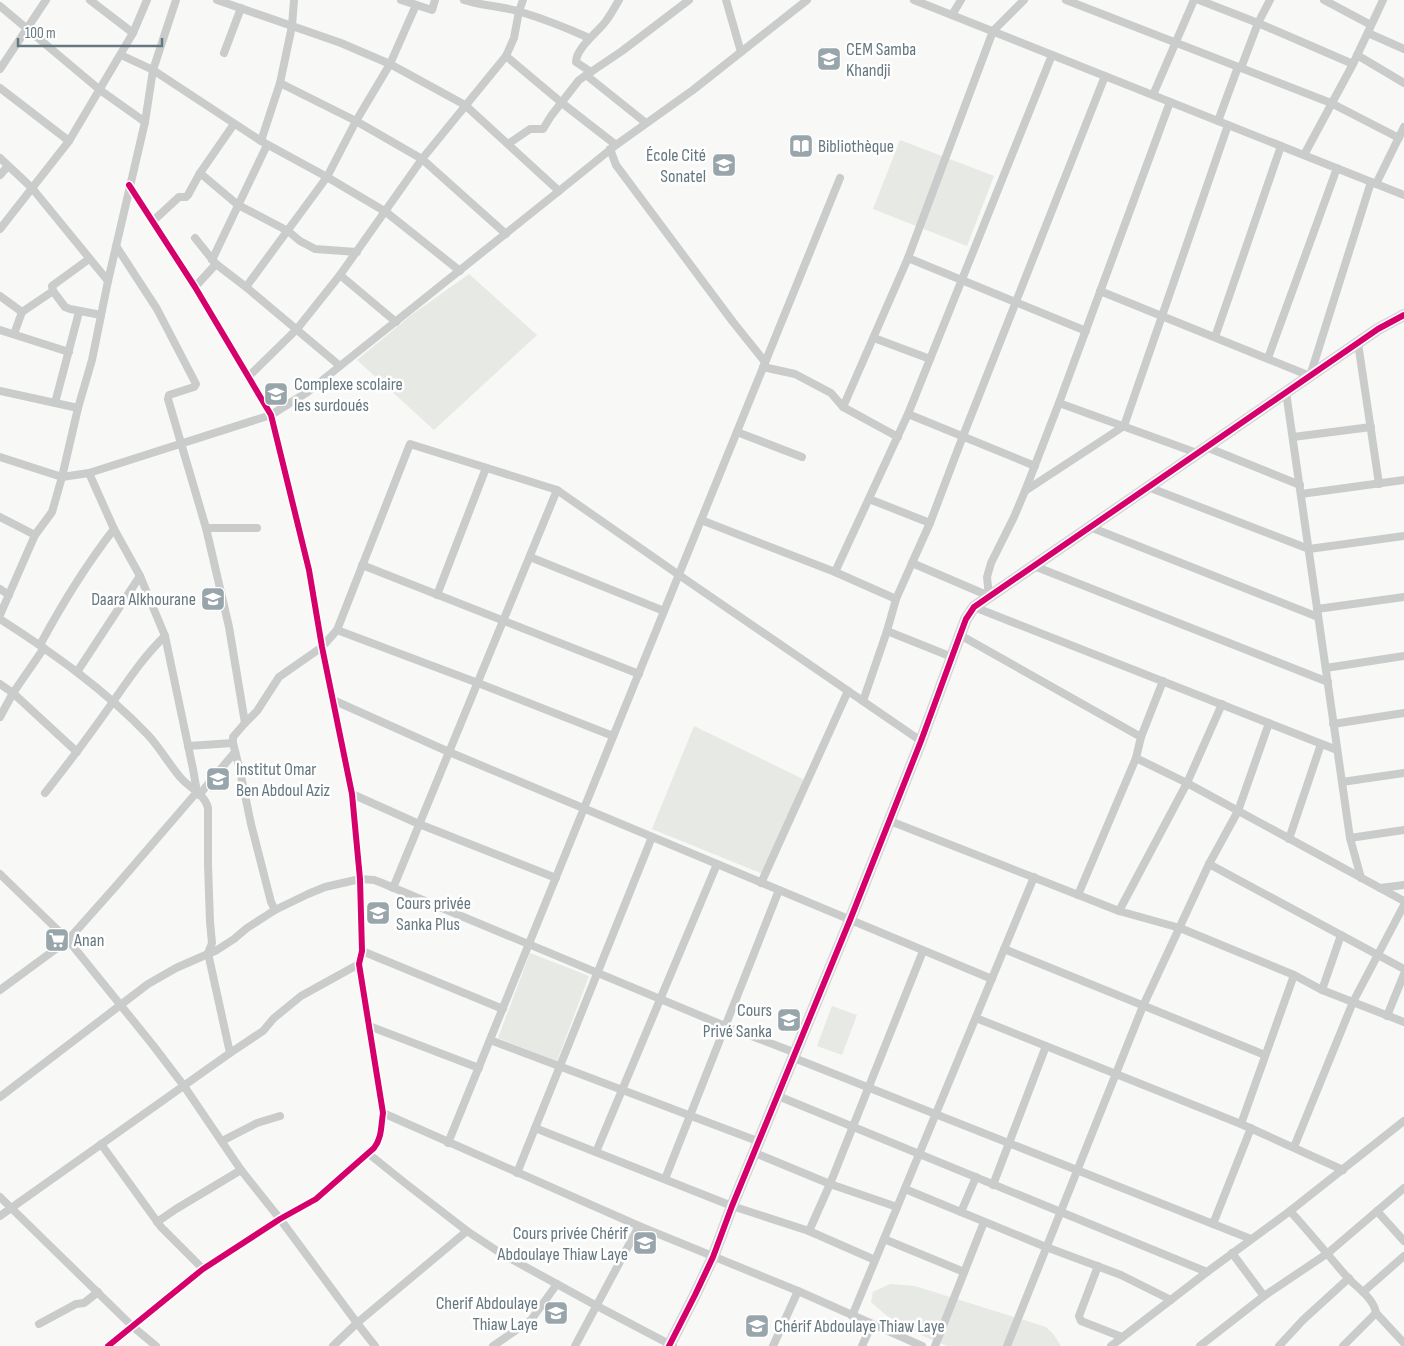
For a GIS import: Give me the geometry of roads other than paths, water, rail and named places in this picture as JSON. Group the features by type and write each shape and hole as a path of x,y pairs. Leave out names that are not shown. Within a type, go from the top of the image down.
{"street":[{"path":"0,70 46,0"},
{"path":"90,0 133,33"},
{"path":"0,229 69,141 133,33 147,0"},
{"path":"0,615 35,535 52,512 92,360 129,186 145,122 153,70 176,0"},
{"path":"217,0 341,43 390,64 465,105 559,192"},
{"path":"195,287 214,262 264,143 280,83 292,26 294,0"},
{"path":"401,0 432,10 436,0"},
{"path":"464,0 481,5 519,11 589,38"},
{"path":"248,377 297,329 357,252 422,159 506,56 514,38 522,0"},
{"path":"619,0 605,22 589,38 575,60 646,123"},
{"path":"508,144 530,129 543,129 579,80 622,51 689,0"},
{"path":"726,0 741,52"},
{"path":"0,457 62,476 89,473 271,415 308,391 613,147 693,90 807,0"},
{"path":"914,0 1404,195"},
{"path":"952,15 961,0"},
{"path":"843,407 908,258 993,32 1024,0"},
{"path":"1066,0 1331,103 1399,138"},
{"path":"1153,95 1194,0"},
{"path":"1199,0 1258,23 1352,64"},
{"path":"1218,121 1258,23 1270,0"},
{"path":"1304,155 1357,55 1383,0"},
{"path":"1329,1 1369,29 1404,49"},
{"path":"246,287 327,176 356,120 390,64 416,5"},
{"path":"0,6 100,90 145,122"},
{"path":"224,53 240,8"},
{"path":"120,55 153,70 264,143 327,176 386,212 460,271"},
{"path":"835,572 908,414 1052,55"},
{"path":"1357,55 1404,84"},
{"path":"506,56 613,147 616,165 764,364 795,374 831,393 843,407 898,437"},
{"path":"863,701 896,599 930,523 1105,76"},
{"path":"280,83 356,120 422,159 506,234"},
{"path":"0,88 69,141"},
{"path":"989,596 987,577 990,563 1014,517 1035,466 1170,102"},
{"path":"153,221 180,197 188,195 200,173 234,124"},
{"path":"1025,491 1124,426 1228,125"},
{"path":"1310,376 1374,183 1404,127"},
{"path":"1215,337 1281,146"},
{"path":"0,158 32,188 108,282"},
{"path":"0,175 8,166"},
{"path":"1268,358 1337,168"},
{"path":"200,173 238,205 288,231 300,241 315,249 357,252"},
{"path":"448,1143 840,178"},
{"path":"108,1346 204,1270 280,1219 316,1199 369,1154 377,1144 383,1113 359,964 362,951 360,878 352,794 322,647 309,570 271,415 195,287 129,186"},
{"path":"195,238 214,262 340,366"},
{"path":"116,246 158,309 196,384 194,387 169,395 168,399 206,528 229,627 244,723"},
{"path":"908,258 1086,331"},
{"path":"89,259 52,286 53,291 65,307 79,312 101,315"},
{"path":"340,275 396,322"},
{"path":"14,334 22,312 53,291"},
{"path":"1100,291 1310,376"},
{"path":"0,296 22,312"},
{"path":"55,403 79,312"},
{"path":"369,1154 467,1231 502,1254 670,1345 713,1257 732,1206 760,1142 890,821 966,619 974,607 1378,329 1404,315"},
{"path":"0,330 69,352"},
{"path":"874,338 930,359"},
{"path":"1358,343 1379,484"},
{"path":"0,391 78,408"},
{"path":"1286,392 1350,838 1361,878"},
{"path":"1059,403 1124,426 1202,450 1300,485"},
{"path":"908,414 1035,466"},
{"path":"1293,437 1371,427"},
{"path":"737,432 802,457"},
{"path":"275,910 271,902 251,824 233,737 257,711 279,677 322,647 338,630 410,444 557,490 921,741"},
{"path":"437,595 486,468"},
{"path":"89,473 114,529 140,576 165,636 198,794"},
{"path":"1301,494 1404,480"},
{"path":"1148,487 1309,549 1404,536"},
{"path":"393,888 557,490"},
{"path":"869,499 930,523"},
{"path":"0,517 35,535"},
{"path":"701,520 835,572 896,599"},
{"path":"1090,527 1318,613 1404,597"},
{"path":"206,528 257,528"},
{"path":"0,717 42,646 61,606 114,529"},
{"path":"530,557 664,611"},
{"path":"912,563 989,596"},
{"path":"362,565 639,674"},
{"path":"1034,566 1328,682"},
{"path":"77,672 140,576"},
{"path":"0,589 9,595"},
{"path":"974,607 1337,750"},
{"path":"0,619 42,646 114,701 149,736 181,779 207,802 212,943 208,953 230,1053"},
{"path":"338,630 613,736"},
{"path":"887,630 952,657"},
{"path":"960,635 1141,737"},
{"path":"44,793 77,752 132,674 165,636"},
{"path":"1326,668 1404,656"},
{"path":"1078,894 1136,758 1141,737 1163,681"},
{"path":"0,684 13,693 77,752"},
{"path":"761,883 848,691"},
{"path":"333,700 449,752 992,980"},
{"path":"1119,910 1187,783 1222,704"},
{"path":"1334,724 1404,713"},
{"path":"1007,1346 1143,1006 1209,864 1238,811 1269,723"},
{"path":"188,746 233,743"},
{"path":"1289,839 1321,744"},
{"path":"0,990 68,940 235,752"},
{"path":"1136,758 1187,783 1404,901"},
{"path":"1342,782 1404,773"},
{"path":"352,794 419,824 556,878"},
{"path":"890,821 1119,910 1180,928 1294,976 1322,990 1404,1022"},
{"path":"1350,838 1404,830"},
{"path":"517,1173 652,837"},
{"path":"596,1152 717,864"},
{"path":"1209,864 1404,969"},
{"path":"0,874 68,940 120,1004 184,1086 241,1170 375,1346"},
{"path":"852,1316 1034,877"},
{"path":"0,1096 148,984 176,968 217,950 275,910 308,894 360,878 374,880 869,1088 1251,1240"},
{"path":"1380,888 1404,885"},
{"path":"665,1179 779,890"},
{"path":"1294,1147 1353,1002 1404,905"},
{"path":"1322,990 1341,935"},
{"path":"1004,949 1265,1056"},
{"path":"362,951 503,1009"},
{"path":"808,1232 830,1184 923,951"},
{"path":"0,1216 263,1031 274,1018 300,996 359,964"},
{"path":"1387,1016 1404,974"},
{"path":"1241,1124 1294,976"},
{"path":"976,1018 1251,1128 1343,1170"},
{"path":"369,1026 479,1068"},
{"path":"490,1040 760,1142"},
{"path":"993,1184 1046,1046"},
{"path":"778,1096 1207,1272"},
{"path":"383,1113 639,1226 798,1291 922,1346"},
{"path":"222,1141 257,1123 280,1116"},
{"path":"1112,1345 1290,1211 1404,1121"},
{"path":"535,1128 732,1206 808,1232 876,1260"},
{"path":"1213,1224 1251,1128"},
{"path":"101,1144 157,1222 204,1270"},
{"path":"755,1153 830,1184 897,1208"},
{"path":"157,1222 241,1170"},
{"path":"961,1212 976,1177"},
{"path":"1200,1346 1264,1296 1328,1253 1404,1188"},
{"path":"904,1189 1046,1247 1121,1275 1170,1300"},
{"path":"0,1197 132,1326 156,1346"},
{"path":"1290,1211 1362,1292 1375,1308 1376,1313 1404,1343"},
{"path":"1377,1211 1404,1241"},
{"path":"935,1346 984,1222"},
{"path":"575,1346 639,1226"},
{"path":"333,1346 467,1231"},
{"path":"884,1239 964,1272"},
{"path":"1232,1254 1264,1296"},
{"path":"1362,1292 1404,1256"},
{"path":"1098,1266 1079,1316 1081,1321 1122,1337"},
{"path":"1279,1346 1303,1320 1349,1278"},
{"path":"493,1346 531,1320 556,1284"},
{"path":"773,1346 798,1291"},
{"path":"40,1324 76,1304 84,1303 98,1292"},
{"path":"1343,1346 1376,1313"},
{"path":"862,1346 872,1324"}],"place":[{"name":"CEM Samba Khandji","path":"829,59"},
{"name":"Bibliothèque","path":"801,146"},
{"name":"École Cité Sonatel","path":"724,165"},
{"name":"Complexe scolaire les surdoués","path":"276,394"},
{"name":"Daara Alkhourane","path":"213,599"},
{"name":"Institut Omar Ben Abdoul Aziz","path":"218,779"},
{"name":"Cours privée Sanka Plus","path":"378,913"},
{"name":"Anan","path":"57,940"},
{"name":"Cours Privé Sanka","path":"789,1020"},
{"name":"Cours privée Chérif Abdoulaye Thiaw Laye","path":"645,1243"},
{"name":"Cherif Abdoulaye Thiaw Laye","path":"556,1313"},
{"name":"Chérif Abdoulaye Thiaw Laye","path":"757,1326"}]}
